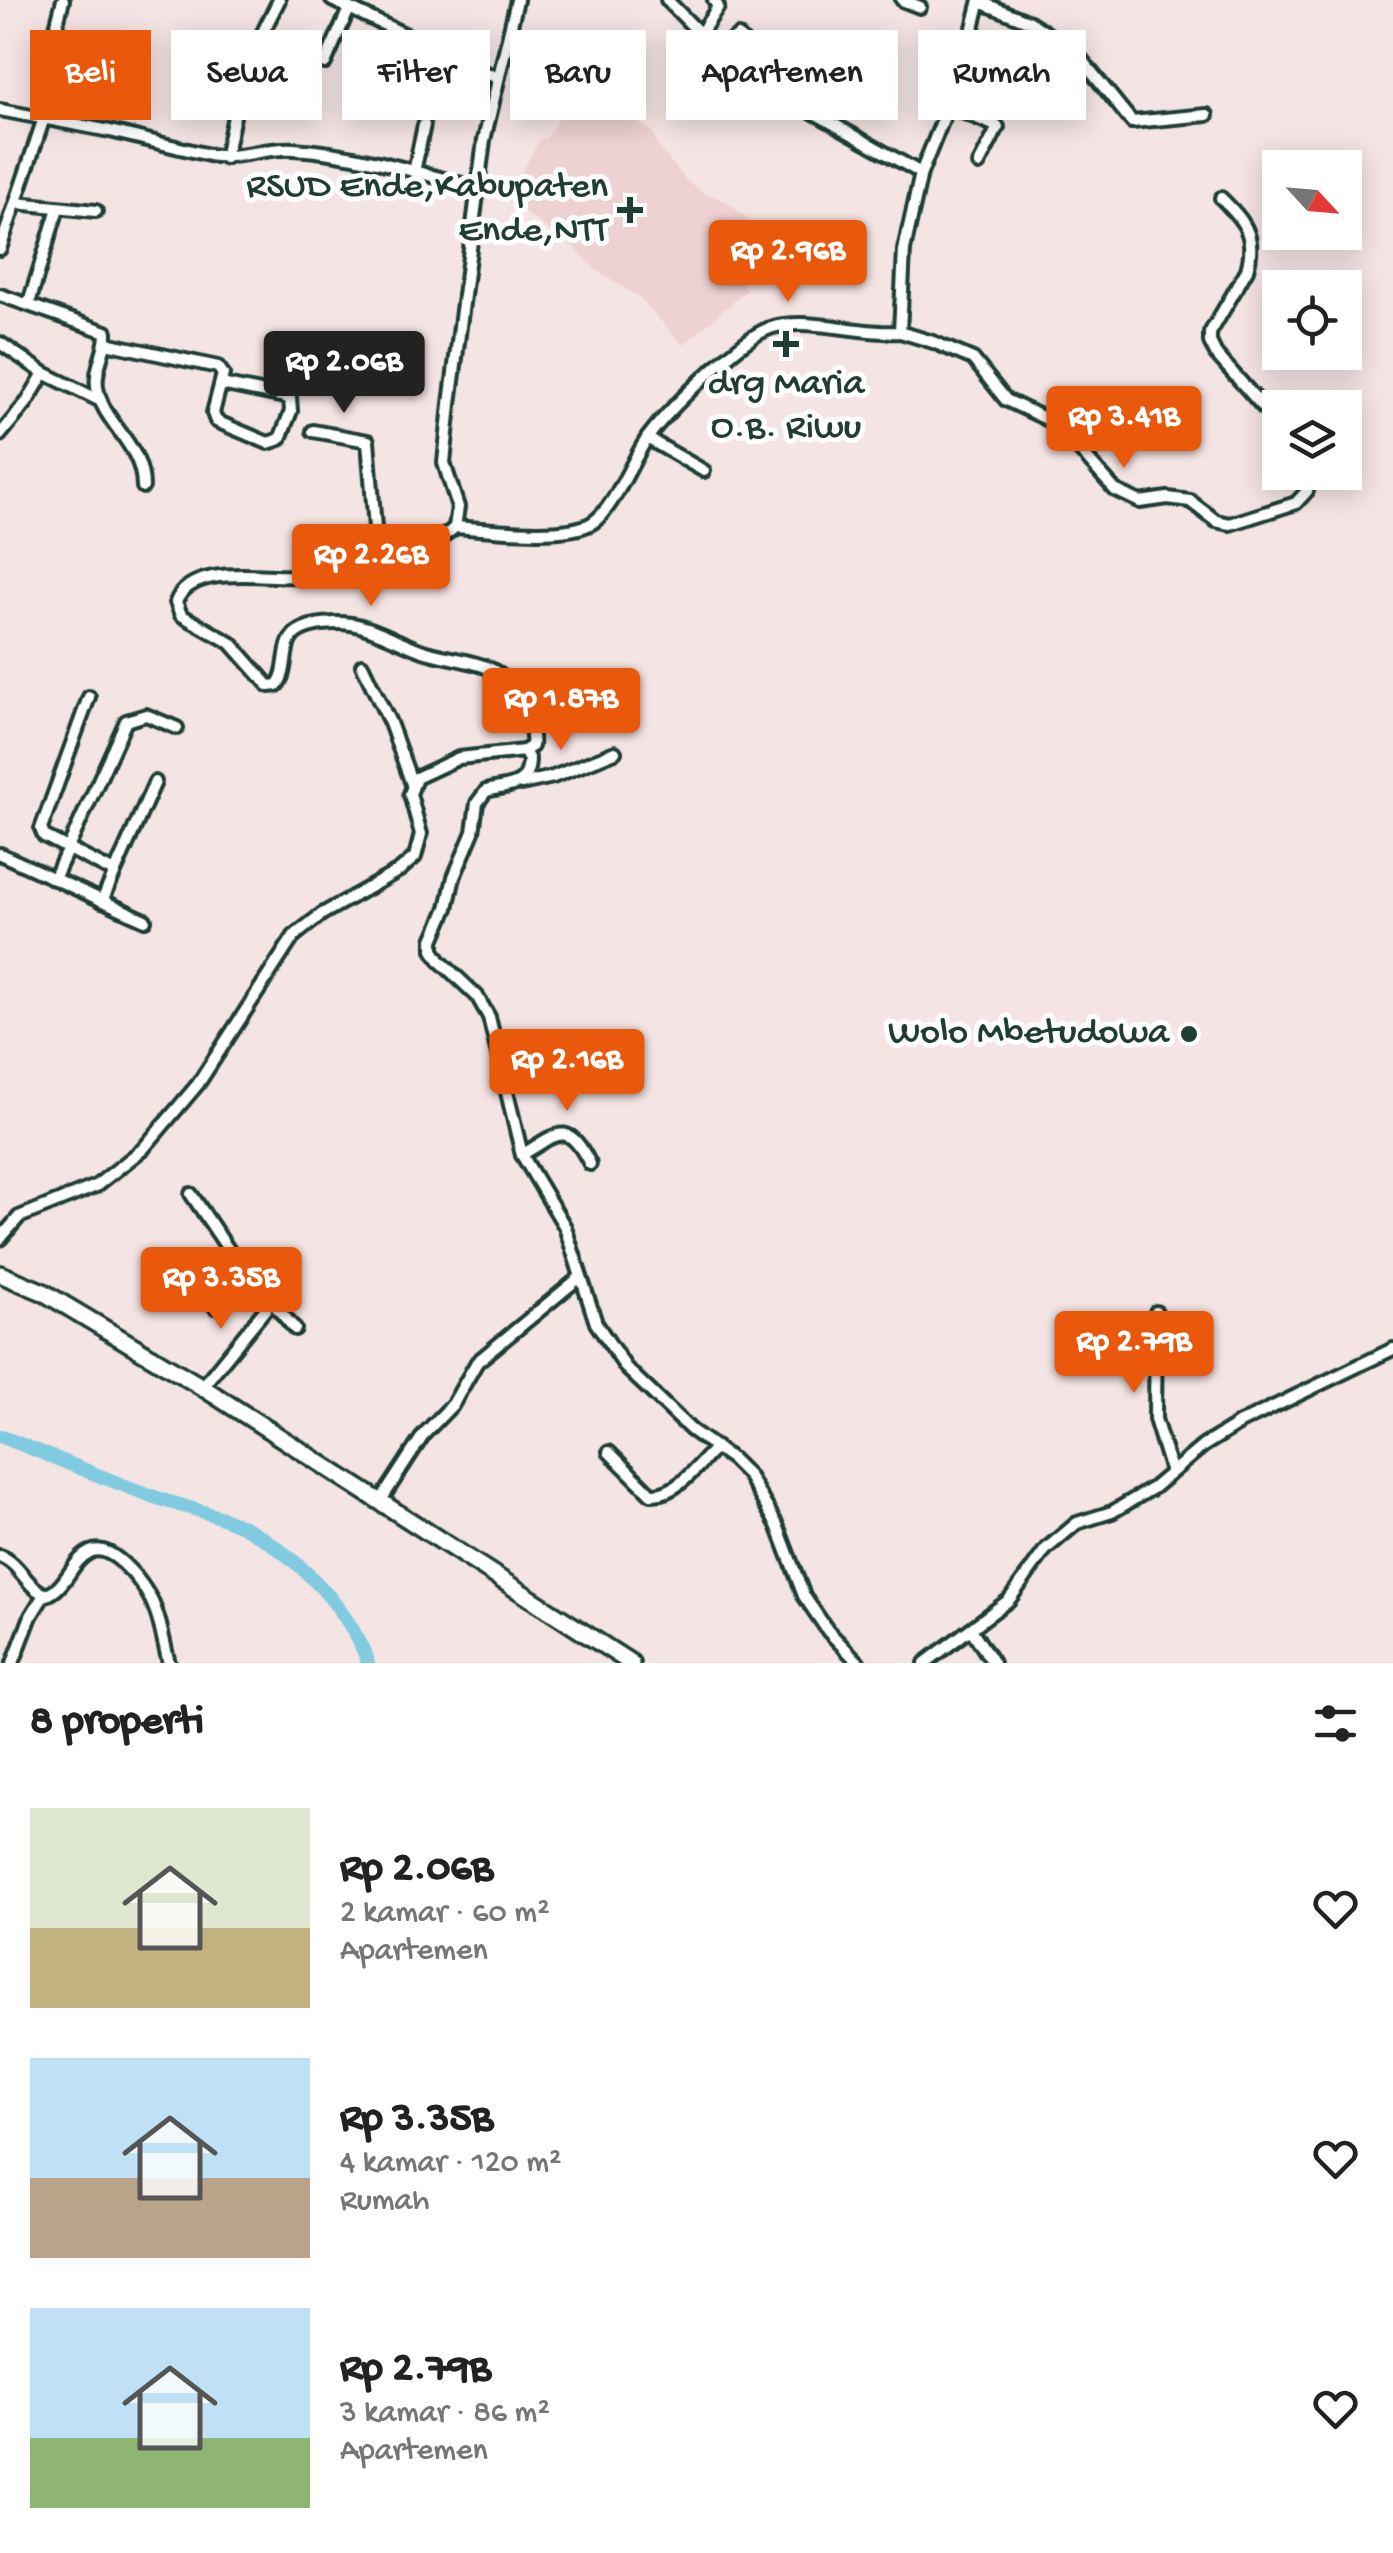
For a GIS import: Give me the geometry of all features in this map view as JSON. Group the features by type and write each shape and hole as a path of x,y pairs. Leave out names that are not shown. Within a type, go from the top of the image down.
{"highway":[{"path":"0,1274 43,1292 202,1387 631,1663"}],"street":[{"path":"55,30 63,0"},
{"path":"225,158 244,70 279,0"},
{"path":"332,0 394,30"},
{"path":"455,527 458,507 444,468 444,454 476,188 517,0"},
{"path":"667,0 694,30"},
{"path":"703,30 718,7 714,0"},
{"path":"902,0 920,7"},
{"path":"974,30 980,1 1030,22 1076,54 1132,122 1207,115"},
{"path":"325,63 349,9"},
{"path":"490,75 497,78"},
{"path":"0,110 30,115"},
{"path":"0,250 44,120"},
{"path":"54,120 225,158 297,149 476,188"},
{"path":"827,120 920,172"},
{"path":"900,332 904,250 920,172 942,120"},
{"path":"979,164 998,127 981,120"},
{"path":"414,172 424,125"},
{"path":"1221,198 1248,226 1250,258 1210,333 1210,342 1262,406"},
{"path":"16,203 96,211"},
{"path":"29,304 58,208"},
{"path":"0,295 103,330 108,336 96,376 101,402 132,447 143,476 142,487"},
{"path":"0,1239 19,1217 96,1186 142,1149 209,1069 294,936 322,914 400,870 415,857 420,834 410,794 420,774 460,758 524,751 532,746 532,733 518,700 494,671 423,651 370,629 336,623 293,635 282,678 277,685 269,686 231,644 176,609 183,590 219,576 296,576 381,558 430,543 455,527 530,532 592,523 664,416 763,330 789,325 900,332 972,359 1004,398 1057,424 1115,490 1140,502 1168,498 1190,501 1216,521 1230,524 1296,503 1308,490"},
{"path":"0,343 44,373 101,402"},
{"path":"106,343 212,364 221,370 213,413 216,421 268,443 280,439 291,411 290,398 221,384"},
{"path":"0,435 28,402 44,373"},
{"path":"312,432 368,441 381,558"},
{"path":"647,438 704,472"},
{"path":"362,665 390,722 412,784"},
{"path":"89,697 40,829 44,836 114,872"},
{"path":"54,879 126,720 146,714 176,728"},
{"path":"518,785 528,769 528,755 524,751"},
{"path":"615,752 554,777 486,790 477,803 474,832 454,876 433,950 478,996 489,1017 522,1155 558,1211 596,1323 626,1368 691,1430 748,1475 765,1500 804,1596 828,1631 859,1663"},
{"path":"102,901 155,782"},
{"path":"0,854 145,920"},
{"path":"522,1155 563,1134 572,1135 590,1164"},
{"path":"190,1194 253,1281 295,1329"},
{"path":"381,1500 424,1434 453,1404 477,1362 579,1278"},
{"path":"216,1307 253,1281"},
{"path":"202,1387 272,1301"},
{"path":"1156,1312 1155,1419 1170,1471"},
{"path":"926,1663 1009,1600 1046,1549 1073,1526 1116,1509 1152,1488 1240,1423 1393,1349"},
{"path":"609,1452 651,1494 658,1495 678,1484 716,1447"},
{"path":"13,1663 31,1616 44,1595 56,1591 88,1554 100,1550 126,1568 149,1596 169,1663"},
{"path":"0,1556 14,1564 33,1588 44,1595"},
{"path":"971,1629 993,1663"}],"shaded area":[{"name":"RSUD Ende,Kabupaten Ende,NTT","path":"558,120 634,120 652,131 659,148 687,181 727,202 748,219 729,259 733,272 747,290 683,345 638,296 601,274 573,247 506,199 541,138 545,140"}],"waterway":[{"path":"0,1436 154,1497 225,1519 269,1542 291,1558 330,1598 359,1641 368,1663"}],"place":[{"name":"RSUD Ende,Kabupaten Ende,NTT","path":"630,210"},
{"name":"drg Maria O.B. Riwu","path":"786,344"},
{"name":"Wolo Mbetudowa","path":"1189,1034"}]}
